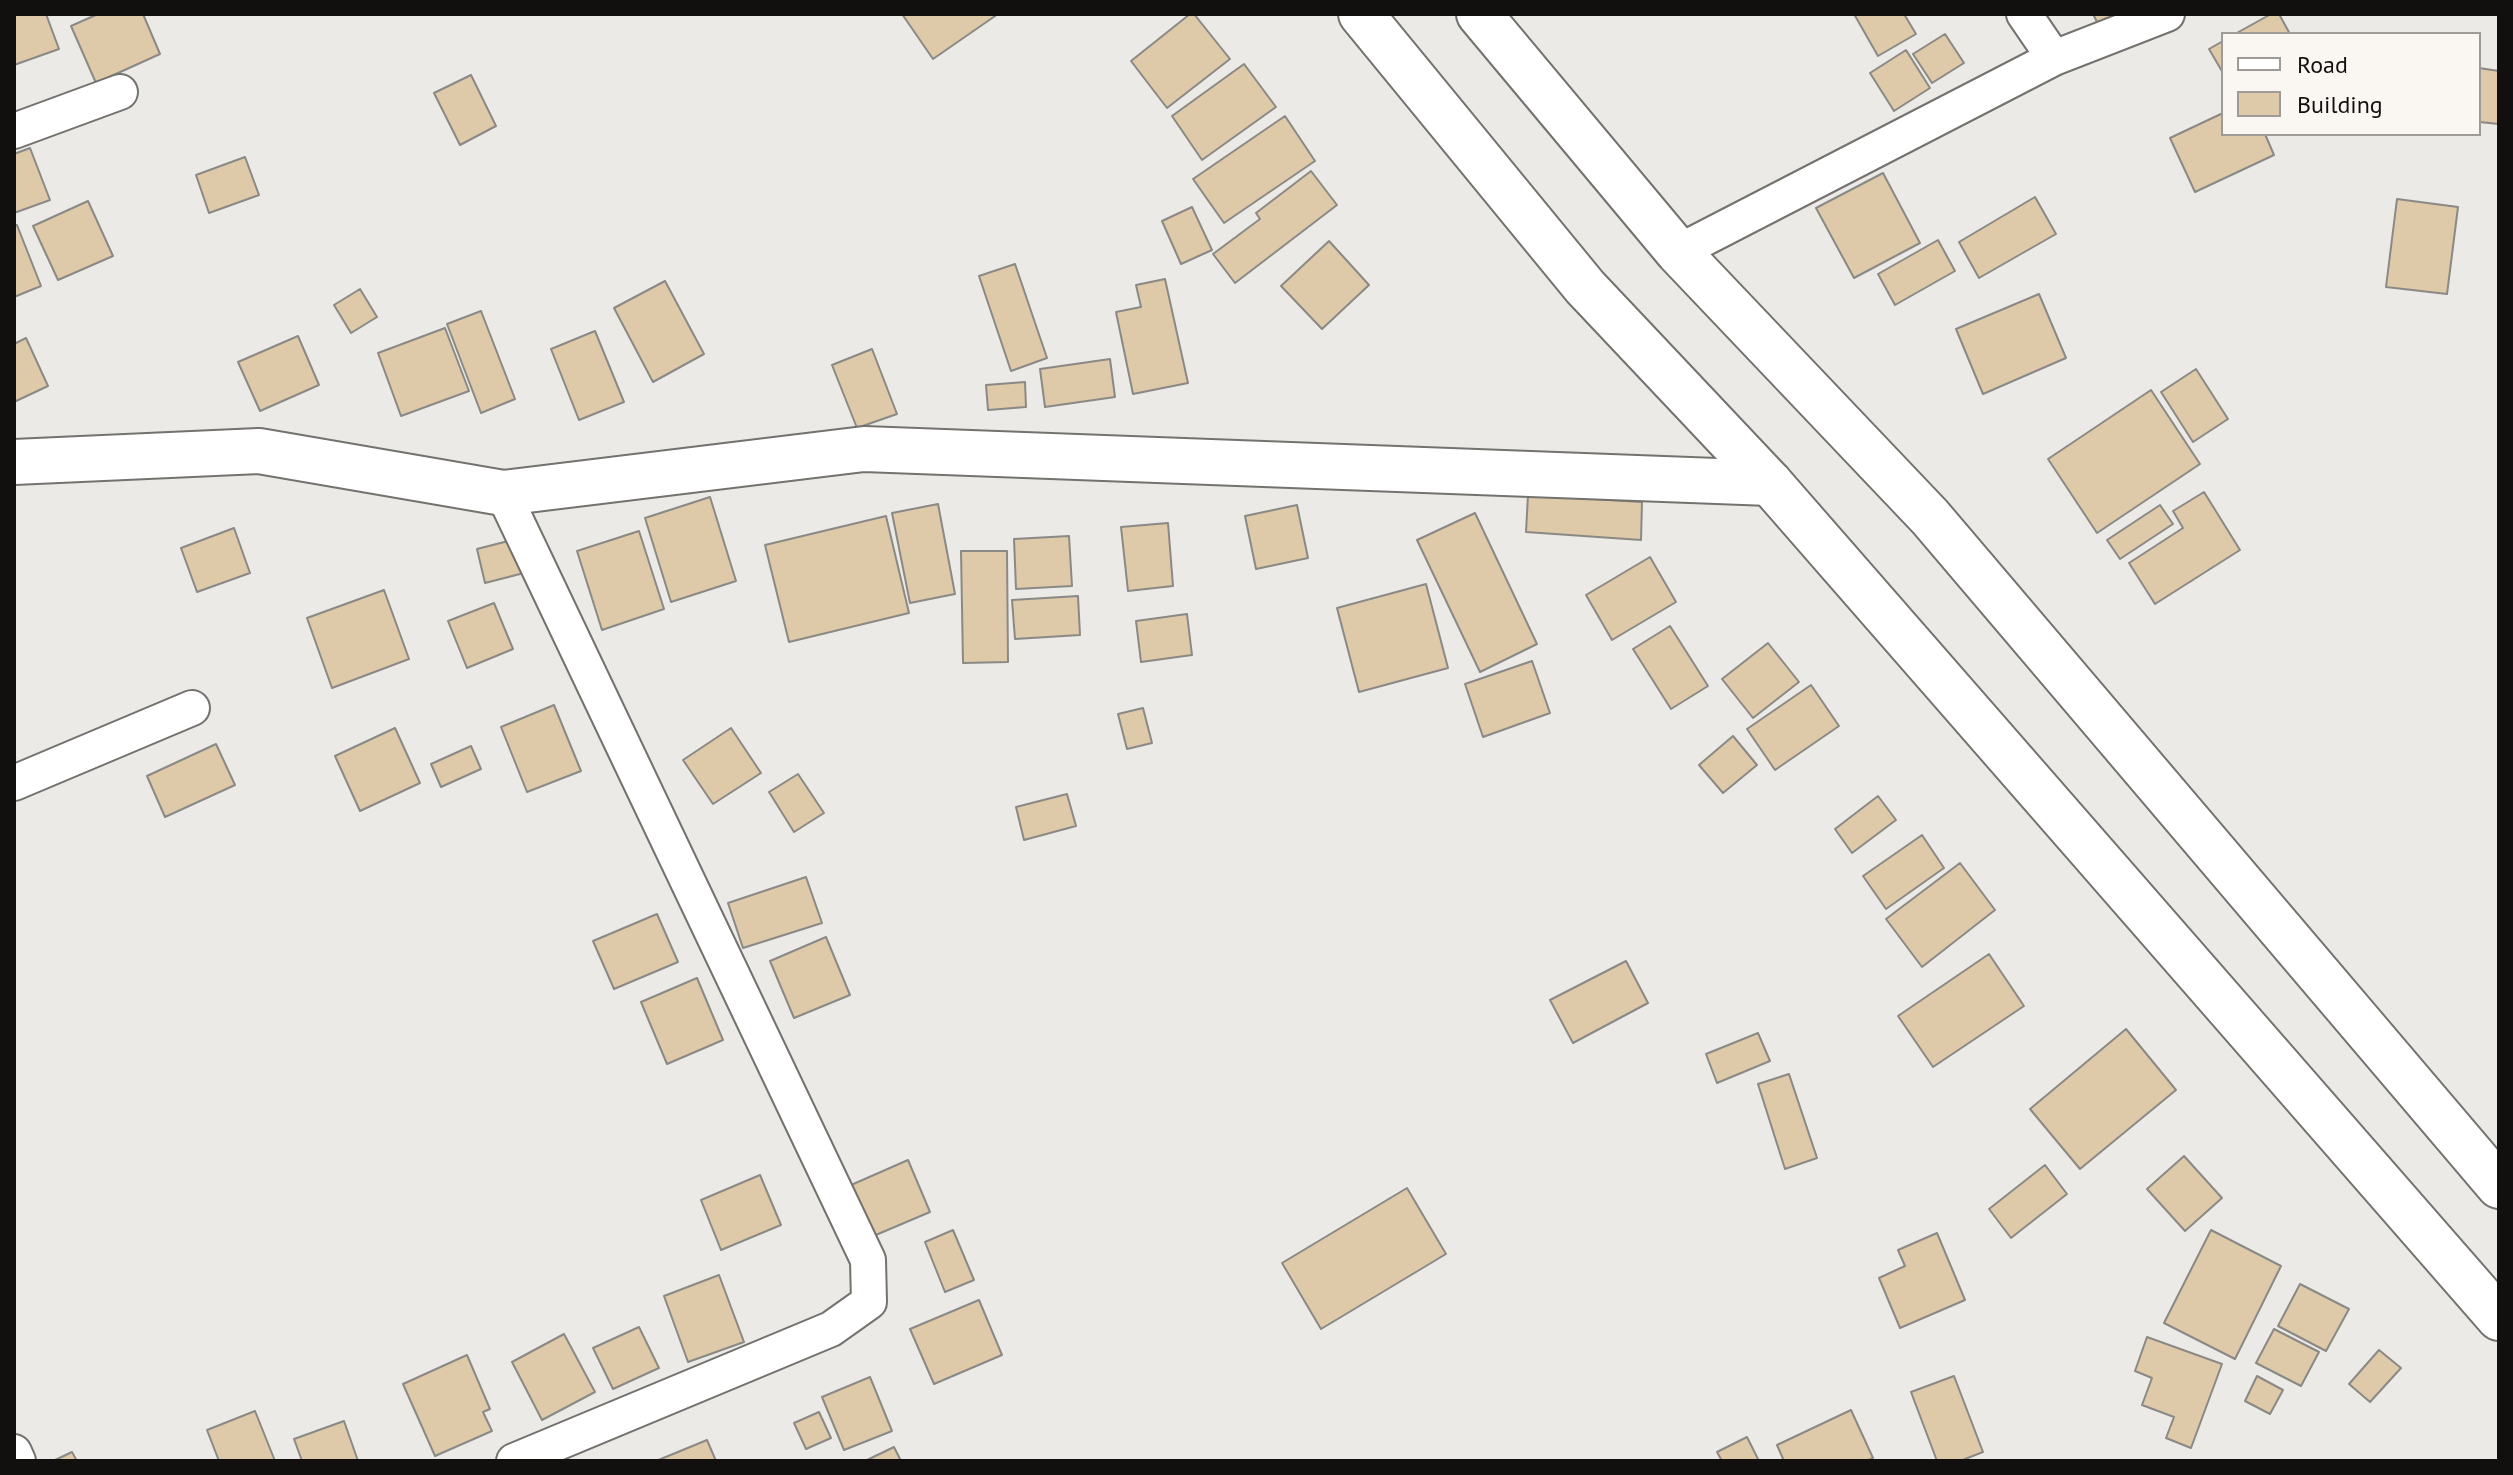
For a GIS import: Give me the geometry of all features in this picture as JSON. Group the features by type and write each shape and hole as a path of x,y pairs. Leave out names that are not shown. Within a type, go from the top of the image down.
{"main road":[{"path":"1361,14 1585,287 1770,483 2499,1318"},
{"path":"1479,14 1678,252 1930,517 2499,1186"},
{"path":"14,462 259,451 503,493 864,449 1770,483"}],"street":[{"path":"2024,14 2054,58"},
{"path":"1678,252 2054,58 2167,14"},
{"path":"14,131 120,92"},
{"path":"503,493 868,1260 869,1302 831,1329 514,1461"},
{"path":"14,783 192,708"},
{"path":"14,1452 18,1461"}],"building":[{"path":"14,14 46,14 59,49 14,65"},
{"path":"98,14 143,14 160,54 96,83 71,26"},
{"path":"902,14 998,14 933,59"},
{"path":"1194,14 1230,59 1167,108 1131,61"},
{"path":"1854,14 1904,14 1916,34 1878,56"},
{"path":"2093,14 2141,14 2103,34"},
{"path":"2271,14 2279,14 2289,32 2239,32"},
{"path":"1945,34 1964,63 1932,83 1913,54"},
{"path":"2221,42 2221,70 2209,49"},
{"path":"1906,50 1930,88 1894,111 1870,73"},
{"path":"1244,64 1276,107 1202,160 1172,116"},
{"path":"2481,68 2499,71 2499,124 2481,122"},
{"path":"471,75 496,126 460,145 434,93"},
{"path":"2221,114 2221,136 2266,136 2274,155 2195,192 2170,138"},
{"path":"1285,116 1315,161 1224,223 1193,179"},
{"path":"30,148 50,200 14,213 14,154"},
{"path":"245,157 259,195 209,213 196,175"},
{"path":"1311,171 1337,205 1235,283 1213,254 1260,219 1256,213"},
{"path":"1883,173 1920,243 1854,278 1816,208"},
{"path":"2035,197 2056,234 1979,278 1959,242"},
{"path":"2397,199 2458,207 2447,294 2386,287"},
{"path":"88,201 113,256 58,280 33,226"},
{"path":"1192,207 1212,250 1181,264 1162,221"},
{"path":"17,225 41,286 14,297 14,226"},
{"path":"1938,240 1955,271 1895,305 1878,274"},
{"path":"1329,241 1369,285 1322,329 1281,286"},
{"path":"1015,264 1047,358 1011,371 979,276"},
{"path":"1165,279 1188,383 1133,394 1116,312 1141,307 1136,285"},
{"path":"665,281 704,354 653,382 614,308"},
{"path":"360,289 377,317 351,333 334,305"},
{"path":"2039,294 2066,358 1983,394 1956,329"},
{"path":"481,311 515,399 481,413 447,324"},
{"path":"445,328 469,391 401,416 378,353"},
{"path":"595,331 624,402 579,420 551,349"},
{"path":"298,336 319,385 260,411 238,362"},
{"path":"26,338 48,386 14,402 14,344"},
{"path":"872,349 897,414 857,428 832,365"},
{"path":"1110,359 1115,397 1045,407 1040,369"},
{"path":"2196,369 2228,419 2193,442 2161,392"},
{"path":"1025,382 1026,407 988,410 986,385"},
{"path":"2151,390 2200,464 2097,533 2048,459"},
{"path":"2204,492 2240,550 2155,604 2129,563 2183,528 2173,511"},
{"path":"1528,495 1642,502 1641,540 1526,532"},
{"path":"710,497 736,581 671,602 645,518"},
{"path":"938,504 955,594 910,603 892,513"},
{"path":"1297,505 1308,558 1256,569 1245,516"},
{"path":"2160,505 2173,524 2120,559 2107,540"},
{"path":"1475,513 1537,644 1480,672 1417,540"},
{"path":"886,516 909,613 789,642 765,545"},
{"path":"1168,523 1173,586 1128,591 1121,527"},
{"path":"234,528 250,573 197,592 181,548"},
{"path":"639,531 664,609 602,630 577,551"},
{"path":"1069,536 1072,586 1016,589 1014,539"},
{"path":"516,539 524,573 485,583 477,549"},
{"path":"961,551 1007,551 1008,662 963,663"},
{"path":"1650,557 1676,602 1612,640 1586,595"},
{"path":"1426,584 1448,668 1359,692 1337,608"},
{"path":"384,590 409,659 332,688 307,618"},
{"path":"1078,596 1080,635 1015,639 1012,600"},
{"path":"494,603 513,649 467,668 448,621"},
{"path":"1187,614 1192,655 1141,662 1136,621"},
{"path":"1670,626 1708,686 1671,709 1633,649"},
{"path":"1768,643 1799,682 1753,718 1722,679"},
{"path":"1532,661 1550,713 1483,737 1465,684"},
{"path":"1811,685 1839,726 1775,770 1747,729"},
{"path":"554,705 581,771 527,792 501,727"},
{"path":"1143,708 1152,743 1127,749 1118,714"},
{"path":"395,728 420,783 360,811 335,756"},
{"path":"731,728 761,773 713,804 683,760"},
{"path":"1733,736 1757,765 1723,793 1699,765"},
{"path":"216,744 235,785 165,817 147,776"},
{"path":"471,746 481,769 441,787 431,764"},
{"path":"798,774 824,813 794,832 769,792"},
{"path":"1067,794 1076,826 1024,840 1016,807"},
{"path":"1878,796 1896,820 1852,853 1835,829"},
{"path":"1922,835 1944,868 1886,909 1863,876"},
{"path":"1960,863 1995,910 1922,967 1886,919"},
{"path":"806,877 822,923 743,948 728,903"},
{"path":"657,914 678,962 614,989 593,941"},
{"path":"826,937 850,995 794,1018 770,961"},
{"path":"1989,954 2024,1006 1933,1067 1898,1016"},
{"path":"1626,961 1648,1003 1573,1043 1550,1000"},
{"path":"697,978 723,1040 667,1064 641,1002"},
{"path":"2126,1029 2176,1090 2080,1169 2030,1109"},
{"path":"1758,1033 1770,1061 1717,1083 1706,1054"},
{"path":"1789,1074 1817,1158 1785,1169 1758,1084"},
{"path":"2184,1156 2222,1198 2185,1231 2147,1189"},
{"path":"908,1160 930,1212 864,1240 842,1189"},
{"path":"2045,1165 2067,1194 2011,1238 1989,1209"},
{"path":"760,1175 781,1225 721,1250 701,1200"},
{"path":"1407,1188 1446,1254 1321,1329 1282,1263"},
{"path":"953,1230 974,1280 945,1292 925,1242"},
{"path":"2211,1230 2281,1266 2235,1359 2164,1323"},
{"path":"1937,1233 1965,1300 1900,1328 1879,1278 1905,1266 1898,1250"},
{"path":"719,1275 744,1342 688,1362 664,1296"},
{"path":"2300,1284 2349,1309 2326,1351 2278,1326"},
{"path":"979,1300 1002,1355 934,1384 910,1329"},
{"path":"639,1327 659,1368 613,1389 593,1348"},
{"path":"2274,1329 2319,1352 2301,1386 2256,1363"},
{"path":"564,1334 595,1392 542,1420 512,1362"},
{"path":"2147,1337 2222,1364 2191,1448 2166,1438 2174,1417 2142,1405 2152,1378 2135,1371"},
{"path":"2379,1350 2401,1368 2370,1402 2349,1384"},
{"path":"467,1355 490,1409 483,1412 492,1431 435,1456 403,1384"},
{"path":"1954,1376 1983,1452 1960,1461 1937,1461 1911,1392"},
{"path":"2257,1376 2283,1390 2270,1414 2245,1401"},
{"path":"870,1377 892,1431 844,1450 822,1397"},
{"path":"1851,1410 1873,1458 1866,1461 1784,1461 1777,1445"},
{"path":"255,1411 275,1461 219,1461 207,1430"},
{"path":"819,1412 831,1438 806,1449 794,1423"},
{"path":"344,1421 358,1461 302,1461 294,1439"},
{"path":"1747,1437 1759,1461 1722,1461 1717,1452"},
{"path":"707,1440 716,1461 656,1461"},
{"path":"894,1447 901,1461 865,1461"},
{"path":"72,1452 77,1461 53,1461"}]}
